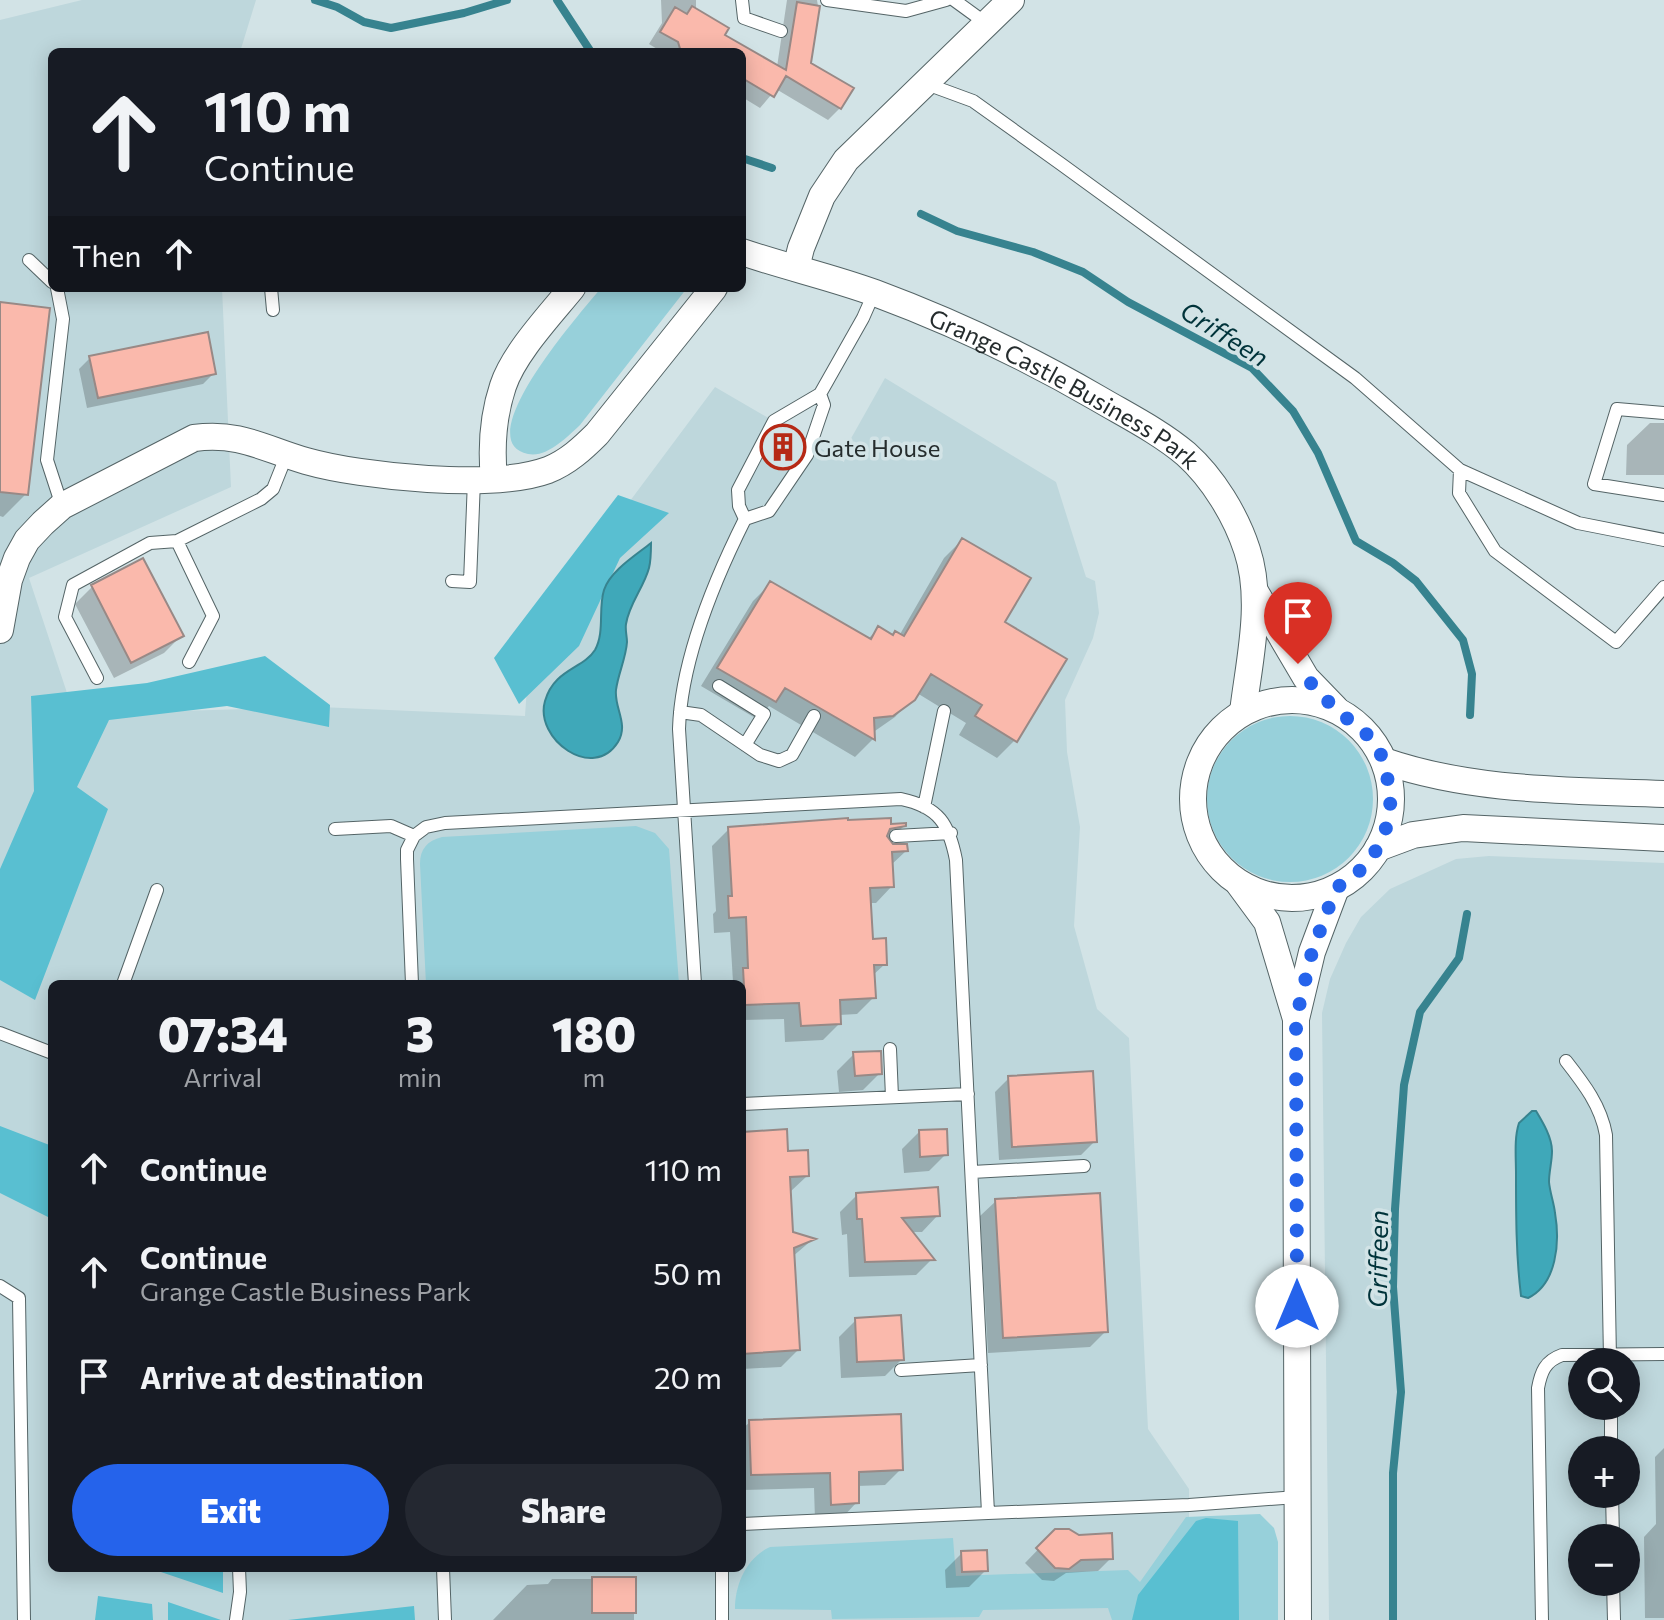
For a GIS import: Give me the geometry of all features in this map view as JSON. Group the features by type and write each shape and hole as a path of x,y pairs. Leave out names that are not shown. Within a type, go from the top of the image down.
{"street":[{"path":"796,268 814,214 832,178 846,160 1011,0"},
{"name":"Grange Castle Business Park","path":"746,253 874,293 975,333 1063,378 1186,455 1213,485 1236,523 1248,552 1256,593 1243,712"},
{"path":"484,479 504,384 519,357 569,292"},
{"path":"0,630 2,602 27,540 62,506 194,438 218,435 239,438 350,471 484,479 553,468 583,449 597,434 711,292"},
{"name":"Grange Castle Business Park","path":"1256,593 1306,678 1337,711"},
{"path":"1239,884 1267,895 1297,898 1317,895 1336,888 1357,874 1378,848 1388,823 1391,797 1384,761 1364,731 1337,711 1306,701 1274,701 1243,712 1220,730 1203,754 1194,782 1193,811 1201,840 1217,865 1239,884 1267,922 1296,1019"},
{"path":"1384,761 1414,771 1511,787 1664,794"},
{"path":"1378,848 1413,835 1463,828 1664,838"},
{"path":"1298,1620 1296,1019 1312,952 1336,888"}],"lane":[{"path":"742,0 744,18 781,31"},
{"path":"827,0 906,11 946,0"},
{"path":"954,0 987,24"},
{"path":"923,83 973,101 1051,156 1355,378 1460,470 1578,523 1664,540"},
{"path":"29,260 48,278"},
{"path":"58,292 63,319 47,460 62,506"},
{"path":"271,292 273,310"},
{"path":"745,519 739,506 738,490 774,421 820,394 874,293"},
{"path":"695,980 680,712 684,688 711,595 745,519 769,511 807,455 824,405 820,394"},
{"path":"1664,413 1617,409 1594,484 1664,495"},
{"path":"97,678 65,617 73,585 150,543 177,541 261,499 273,489 287,454"},
{"path":"1460,470 1459,493 1495,551 1616,642 1664,587"},
{"path":"452,581 470,582 484,479"},
{"path":"177,541 213,616 189,662"},
{"path":"719,686 764,714 745,745"},
{"path":"924,807 944,711"},
{"path":"680,712 701,715 768,759 786,760 814,716"},
{"path":"412,980 407,850 414,836 426,827 445,823 901,799 924,807 944,821 951,833 956,860 988,1513"},
{"path":"335,829 391,826 414,836"},
{"path":"896,836 951,833"},
{"path":"124,980 157,890"},
{"path":"0,1033 48,1051"},
{"path":"890,1049 892,1097"},
{"path":"1566,1061 1596,1105 1606,1135 1610,1348"},
{"path":"746,1104 968,1094"},
{"path":"972,1172 1084,1166"},
{"path":"0,1286 19,1298 24,1620"},
{"path":"1640,1356 1664,1354"},
{"path":"1542,1620 1538,1388 1541,1374 1549,1362 1568,1355"},
{"path":"901,1370 981,1365"},
{"path":"746,1524 1189,1505 1297,1497"},
{"path":"236,1620 239,1572"},
{"path":"443,1572 445,1620"},
{"path":"722,1572 722,1620"},
{"path":"1613,1596 1614,1620"}],"shaded area":[{"path":"82,0 256,0 241,48 48,48 48,292 222,292 231,487 29,578 74,714 320,707 525,716 529,659 624,509 715,387 844,462 849,442 885,378 1056,482 1086,577 1095,581 1099,613 1093,638 1065,700 1067,752 1080,827 1074,926 1097,1009 1129,1038 1148,1429 1189,1489 1189,1620 0,1620 0,20"},
{"path":"598,292 684,292 580,425 549,450 528,454 513,444 511,426 519,401"},
{"path":"618,495 669,513 620,558 579,646 519,704 494,658"},
{"path":"651,543 649,568 626,624 627,642 616,690 622,722 621,735 607,753 594,758 581,757 568,751 548,729 544,715 545,701 555,682 595,650 600,636 602,597 607,583 624,564"},
{"path":"265,656 330,705 329,727 227,706 109,720 77,787 108,809 35,1000 0,980 0,869 34,791 31,696 147,683"},
{"path":"1290,716 1322,723 1348,741 1366,767 1373,799 1366,831 1348,857 1322,875 1290,882 1258,875 1232,857 1214,831 1207,799 1214,767 1232,741 1258,723"},
{"path":"636,826 655,833 669,849 679,980 426,980 421,854 428,843 442,837"},
{"path":"1489,856 1664,863 1664,1620 1329,1620 1322,1013 1330,979 1346,943 1361,917 1390,889 1456,859"},
{"path":"1536,1111 1552,1146 1549,1182 1557,1237 1551,1273 1538,1292 1528,1298 1521,1296 1519,1281 1516,1135 1519,1123"},
{"path":"0,1126 48,1144 48,1217 0,1193"},
{"path":"1260,1514 1274,1528 1278,1542 1278,1620 1112,1620 1108,1608 983,1610 979,1617 832,1619 831,1610 735,1609 737,1591 748,1565 770,1547 953,1538 956,1576 1128,1570 1140,1582 1186,1517"},
{"path":"1206,1518 1238,1521 1239,1620 1132,1620 1138,1595 1196,1521"},
{"path":"161,1572 223,1572 223,1593"},
{"path":"98,1596 152,1604 153,1620 95,1620"},
{"path":"168,1602 221,1620 168,1620"},
{"path":"414,1606 415,1620 288,1620"}],"building":[{"path":"797,2 820,6 811,63 854,88 841,109 786,76 774,97 746,80 746,48 680,48 678,42 660,32 675,7 687,14 692,6 729,28 725,35 786,70"},
{"path":"0,302 50,308 28,495 0,492"},
{"path":"208,332 216,374 98,398 89,356"},
{"path":"962,538 1031,578 1005,622 1067,659 1017,742 975,716 982,705 931,674 915,700 893,716 874,718 875,740 785,688 776,702 717,668 770,581 871,639 878,626 893,635 895,631 904,636"},
{"path":"143,558 184,636 131,663 91,585"},
{"path":"848,818 891,818 891,824 906,823 906,826 890,829 887,836 893,844 907,844 908,851 892,852 894,887 870,888 873,939 886,938 887,965 874,965 876,998 840,1000 841,1024 801,1026 799,1003 746,1005 743,968 748,968 746,917 729,918 728,896 732,896 728,827"},
{"path":"881,1051 882,1074 855,1076 853,1052"},
{"path":"1093,1071 1097,1142 1012,1147 1008,1076"},
{"path":"787,1129 788,1151 808,1150 809,1176 790,1177 793,1232 816,1239 794,1248 800,1350 746,1354 746,1132"},
{"path":"947,1129 948,1155 920,1157 919,1130"},
{"path":"938,1187 940,1216 902,1218 935,1260 865,1262 862,1219 857,1219 856,1193"},
{"path":"1100,1193 1108,1332 1003,1338 995,1199"},
{"path":"901,1315 904,1360 857,1362 855,1318"},
{"path":"901,1414 903,1470 859,1472 859,1503 831,1505 830,1473 751,1475 749,1420"},
{"path":"1055,1529 1069,1529 1079,1535 1112,1533 1113,1559 1081,1560 1069,1569 1055,1568 1036,1548"},
{"path":"987,1550 988,1571 962,1572 961,1551"},
{"path":"592,1577 636,1577 636,1613 592,1613"}],"waterway":[{"name":"Griffeen","path":"315,0 337,7 364,22 391,28 464,13 507,0"},
{"name":"Griffeen","path":"557,0 588,48"},
{"name":"Griffeen","path":"746,159 772,168"},
{"name":"Griffeen","path":"921,214 957,231 1033,252 1083,272 1128,302 1252,368 1293,411 1318,453 1356,541 1416,581 1463,640 1472,674 1470,715"},
{"name":"Griffeen","path":"1393,1620 1393,1473 1401,1392 1393,1287 1404,1085 1420,1012 1459,958 1467,914"}],"place":[{"name":"Gate House","path":"783,447"}],"route":[{"path":"1297,1306 1296,1019 1312,952 1336,888 1357,874 1378,848 1388,823 1391,797 1384,761 1378,749 1364,731 1337,711 1306,678 1298,664"}]}
